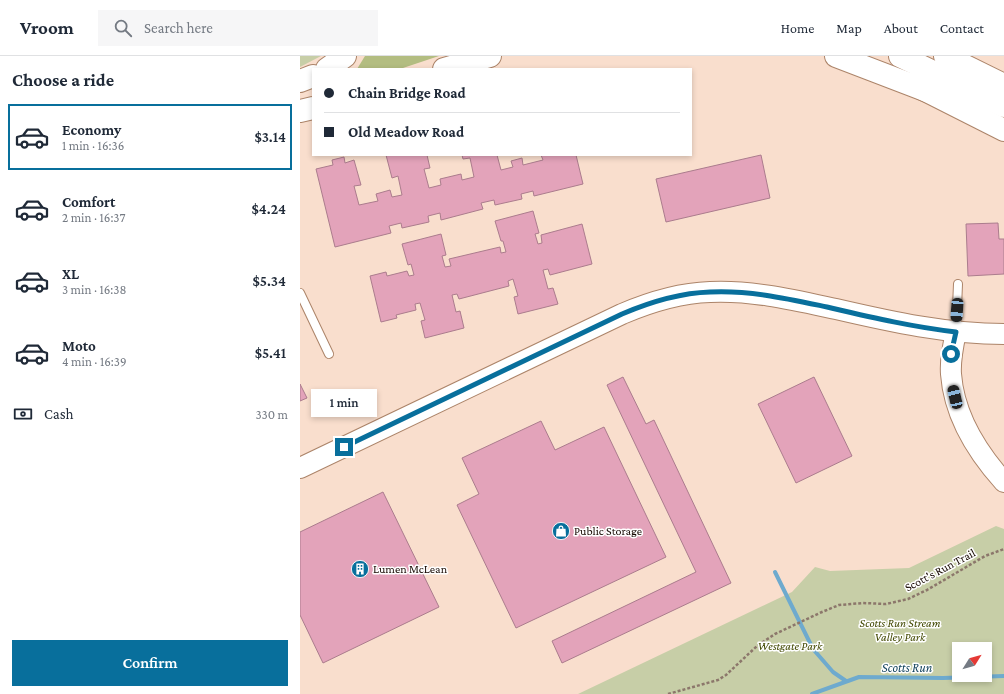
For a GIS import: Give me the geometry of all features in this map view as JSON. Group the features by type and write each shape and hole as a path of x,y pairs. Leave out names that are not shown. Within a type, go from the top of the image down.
{"main road":[{"path":"327,68 345,56"},
{"path":"448,68 490,56"},
{"path":"836,56 930,92"},
{"path":"856,56 1004,130"},
{"path":"900,56 1004,106"},
{"path":"945,56 1004,85"},
{"path":"300,81 312,76"},
{"path":"300,111 312,108"}],"street":[{"path":"300,468 622,314 651,302 675,296 710,292 739,292 798,301 916,326 956,332 1004,334"},
{"path":"956,332 951,354 951,373 957,406 965,425 983,458 1004,482"}],"lane":[{"path":"956,332 958,284"},
{"path":"300,293 329,354"}],"path":[{"name":"Scott's Run Trail","path":"668,694 718,680 726,675 757,646 775,634 822,612 839,605 863,603 886,604 908,599 927,590 985,556 1004,549"}],"green space":[{"path":"300,56 321,56 300,67"},
{"path":"365,56 439,56 403,68 358,68"},
{"path":"996,526 1004,529 1004,694 578,694 792,592 815,567 830,571 909,568"}],"building":[{"path":"761,155 770,198 666,222 656,179"},
{"path":"386,156 427,156 430,168 424,169 429,188 441,185 440,179 461,174 462,180 474,177 470,158 463,159 462,156 497,156 501,170 513,167 511,161 522,158 523,165 543,160 541,156 576,156 583,184 534,196 533,191 521,194 522,199 495,205 494,200 481,203 483,209 441,220 440,213 428,216 429,222 402,228 401,223 389,226 391,233 335,247 316,169 333,165 332,160 344,157 345,163 354,160 361,185 354,186 359,205 378,201 376,194 390,190 392,197 402,195 398,176 392,178"},
{"path":"533,211 539,233 535,234 538,244 542,243 541,235 582,224 592,264 550,275 548,269 543,270 548,289 553,288 558,304 518,314 514,297 518,296 513,279 508,281 509,286 459,299 457,294 452,295 456,312 460,311 464,328 425,338 421,321 425,320 420,303 415,304 416,310 396,315 397,318 381,322 370,276 386,272 387,276 407,271 409,276 414,275 411,264 408,265 402,244 441,234 446,255 442,256 445,267 451,266 449,259 500,247 501,253 506,252 495,221"},
{"path":"998,223 999,239 1004,239 1004,274 968,276 966,224"},
{"path":"623,377 646,424 654,420 731,583 562,663 552,641 696,572 607,385"},
{"path":"814,377 852,456 796,483 758,404"},
{"path":"300,384 307,398 300,401"},
{"name":"Public Storage","path":"541,421 555,450 604,427 666,557 516,628 457,505 479,494 462,458"},
{"name":"Lumen McLean","path":"383,492 439,607 323,663 300,615 300,532"}],"waterway":[{"path":"775,572 813,649 833,672 846,681"},
{"name":"Scotts Run","path":"812,694 859,677 943,678 1004,676"}],"place":[{"name":"Public Storage","path":"561,531"},
{"name":"Lumen McLean","path":"360,569"}],"route":[{"path":"344,447 637,307 675,296 710,292 739,292 798,301 916,326 956,332 951,354"}],"park label":[{"name":"Scotts Run Stream Valley Park","path":"900,630"},
{"name":"Westgate Park","path":"790,646"}]}
